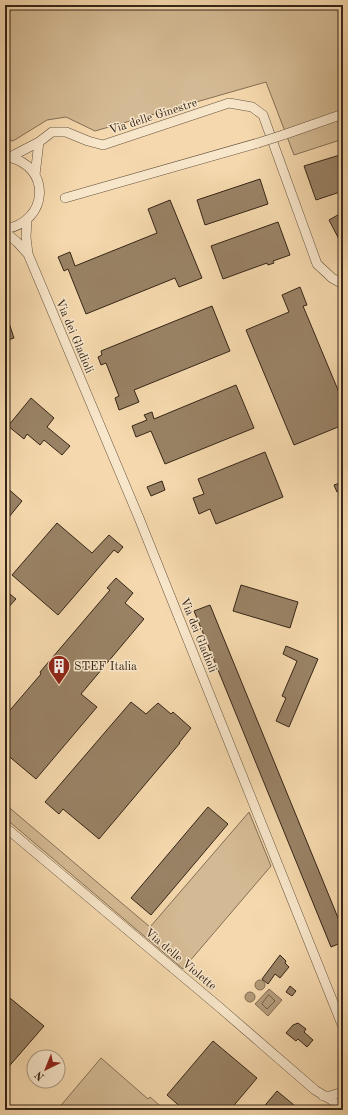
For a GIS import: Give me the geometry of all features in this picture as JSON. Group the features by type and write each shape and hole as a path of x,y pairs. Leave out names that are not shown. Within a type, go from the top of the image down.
{"street":[{"name":"Via delle Ginestre","path":"8,156 39,142 52,132 66,132 103,145 229,103 252,107 263,115 317,264 332,278 343,284"},
{"path":"65,198 258,143 343,114"},
{"path":"35,175 39,142"},
{"path":"8,156 27,165 35,175 38,182 40,194 37,206 27,220"},
{"name":"Via dei Gladioli","path":"5,230 15,228 27,220"},
{"name":"Via dei Gladioli","path":"27,220 26,237 28,254 139,518 343,1027"},
{"name":"Via dei Gladioli","path":"5,230 28,254"},
{"name":"Via delle Violette","path":"5,827 324,1096 342,1105"},
{"path":"324,1096 330,1096 343,1092"}],"shaded area":[{"path":"5,5 343,5 343,139 294,155 266,82 95,131 66,117 47,120 13,141 5,139"},
{"path":"5,804 150,927 249,812 271,866 183,969 5,818"},
{"path":"101,1058 148,1099 150,1097 165,1110 57,1110"}],"water":[{"path":"258,980 262,980 264,981 264,989 258,990 255,987 255,983"},
{"path":"269,989 282,1000 268,1016 255,1004"},
{"path":"248,992 252,992 255,997 252,1002 248,1002 245,999 245,995"}],"building":[{"path":"343,154 343,191 316,200 304,166"},
{"path":"260,179 268,204 205,225 197,200"},
{"path":"170,200 202,278 179,287 175,278 86,314 68,269 64,271 58,257 70,252 75,266 157,233 148,209"},
{"path":"343,212 343,247 329,220"},
{"path":"278,222 290,255 273,261 274,263 268,265 267,263 223,279 211,246"},
{"path":"300,287 307,305 303,306 343,402 343,425 294,445 246,330 289,312 282,295"},
{"path":"212,306 230,351 134,390 139,402 119,410 115,398 119,396 106,363 101,365 98,357 102,355 101,351"},
{"path":"5,314 14,338 5,341"},
{"path":"236,385 254,428 165,464 151,431 136,437 132,426 147,420 144,415 152,412 154,419"},
{"path":"31,398 54,418 47,427 70,446 62,455 44,440 40,445 27,434 24,439 8,426"},
{"path":"265,452 283,497 216,524 210,509 199,514 193,498 204,494 198,479"},
{"path":"162,481 165,490 151,496 147,487"},
{"path":"340,483 343,489 337,492 334,485"},
{"path":"5,486 22,501 5,522"},
{"path":"57,523 92,553 109,535 123,547 118,553 114,550 58,615 12,575"},
{"name":"STEF Italia","path":"116,578 133,593 125,603 144,619 81,694 97,707 36,779 5,753 5,716 41,674 40,672 110,590 107,588"},
{"path":"241,585 298,602 290,628 233,611"},
{"path":"5,590 16,599 5,611"},
{"path":"210,605 343,930 343,942 331,947 194,611"},
{"path":"286,646 318,659 289,727 276,721 286,698 282,696 297,661 283,654"},
{"path":"131,702 146,714 158,703 171,714 173,712 191,728 99,839 63,809 59,814 45,802"},
{"path":"208,807 228,824 151,915 131,898"},
{"path":"280,955 289,967 280,978 275,974 268,984 262,979"},
{"path":"290,986 296,991 292,996 286,992"},
{"path":"5,994 44,1026 5,1071"},
{"path":"298,1023 306,1029 304,1032 313,1040 307,1047 298,1039 296,1041 286,1033 293,1025"},
{"path":"213,1041 257,1078 230,1110 184,1110 167,1095"},
{"path":"277,1091 300,1110 261,1110"}],"place":[{"name":"STEF Italia","path":"59,686"}]}
